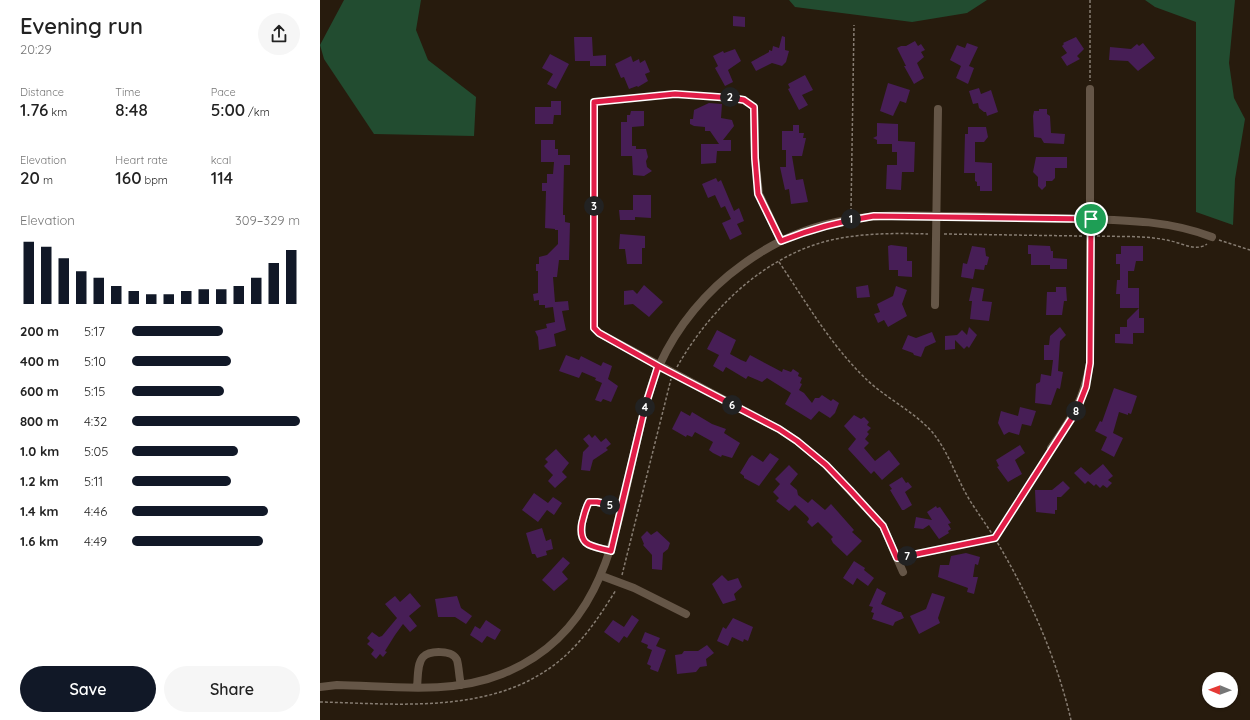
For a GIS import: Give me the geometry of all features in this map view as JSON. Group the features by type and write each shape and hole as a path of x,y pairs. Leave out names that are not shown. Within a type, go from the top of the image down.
{"street":[{"path":"1051,448 1077,410 1086,387 1090,363 1090,89"},
{"path":"594,102 594,328 599,333 658,366 779,429 797,441 826,465 883,526 903,572"},
{"path":"754,107 755,158 758,194 781,241"},
{"path":"935,305 938,109"},
{"path":"320,687 337,685 440,688 481,681 503,674 545,650 562,636 577,619 602,576 611,551 645,407 658,366 690,315 717,285 763,250 806,231 851,219 874,216 1091,219 1168,224 1212,237"},
{"path":"611,551 588,545 582,539 581,533 585,510 589,502 597,502 621,507"},
{"path":"602,576 634,588 686,614"},
{"path":"417,687 422,657 434,653 445,653 452,655 456,659 461,685"},
{"path":"320,681 337,685"}],"path":[{"path":"1090,0 1090,89"},
{"path":"851,219 854,25"},
{"path":"594,102 675,94 732,98 744,100 754,107"},
{"path":"676,369 687,349 708,320 730,298 779,262 830,240 880,233 932,234"},
{"path":"943,234 1086,236"},
{"path":"1098,236 1148,237 1174,241 1197,248 1207,245 1212,237 1250,250"},
{"path":"779,262 834,344 851,364 866,380 932,432 943,447 969,498 995,538 1045,637 1070,720"},
{"path":"622,575 671,380"},
{"path":"897,558 995,538 1051,448"}],"green space":[{"path":"344,0 421,0 416,30 428,60 476,97 474,136 374,134 324,59 320,45"},
{"path":"789,0 987,0 967,13 912,22 795,7"},
{"path":"1145,0 1235,0 1229,63 1234,98 1245,119 1235,179 1233,225 1196,212 1196,22 1155,7"}],"building":[{"path":"733,16 745,17 745,27 733,26"},
{"path":"782,36 785,37 785,50 789,51 786,62 782,66 772,63 756,71 751,62 769,52 769,50 772,51 773,46 779,48"},
{"path":"574,37 592,37 593,56 606,55 606,66 590,66 590,61 575,61"},
{"path":"1076,37 1084,49 1077,56 1080,59 1067,66 1061,57 1067,53 1062,46 1064,44 1063,43"},
{"path":"915,41 918,46 921,44 925,50 921,52 924,57 917,63 924,78 914,84 904,66 906,66 897,48 906,46"},
{"path":"967,43 978,47 969,66 974,68 968,84 956,78 961,66 950,60 957,45 965,48"},
{"path":"1143,43 1155,58 1138,71 1128,61 1109,60 1110,47 1131,49 1137,44 1139,46"},
{"path":"735,49 741,61 728,70 733,82 725,86 715,68 718,66 713,56 723,51 724,53"},
{"path":"550,54 569,64 556,89 547,84 553,74 542,68"},
{"path":"631,56 633,62 639,59 640,63 645,60 650,72 645,74 648,81 638,87 629,89 624,77 621,78 615,64"},
{"path":"805,75 813,90 802,95 808,105 799,110 788,89 790,88 788,84"},
{"path":"888,83 910,90 906,103 900,101 893,116 880,111"},
{"path":"979,88 981,94 991,90 998,112 987,116 986,112 979,108 978,103 973,104 969,91"},
{"path":"551,101 561,101 561,115 554,115 553,124 535,124 535,107 551,107"},
{"path":"709,103 722,104 721,118 732,120 734,126 723,140 731,140 731,151 717,151 716,163 701,164 701,144 719,144 710,131 705,131 705,127 690,124 690,119 693,119 694,110"},
{"path":"1039,109 1047,109 1047,114 1050,116 1051,133 1065,134 1064,144 1044,143 1041,138 1034,137 1033,116 1034,111 1039,111"},
{"path":"631,111 644,111 644,126 632,127 632,146 636,146 636,149 646,149 648,157 646,161 647,167 652,171 644,176 633,175 632,156 621,156 621,122 627,122 627,115 630,115"},
{"path":"877,123 898,124 898,141 915,142 914,172 902,172 901,190 886,189 887,165 897,165 897,152 892,152 892,144 877,144 877,140 873,138 877,136"},
{"path":"793,125 799,125 799,133 804,133 803,138 806,138 802,156 792,156 796,180 803,179 808,202 791,204 789,189 785,190 780,167 786,167 786,150 782,150 782,131 793,131"},
{"path":"968,127 986,127 988,137 984,142 975,142 975,162 992,163 992,191 980,191 980,186 977,186 977,182 975,181 975,173 964,173 965,134 968,134"},
{"path":"541,140 555,140 555,149 558,149 558,155 570,155 570,165 564,165 563,215 565,215 565,222 570,223 569,260 559,260 557,277 553,277 555,302 568,301 569,310 562,311 566,330 554,334 556,346 539,350 538,337 535,331 547,328 546,324 555,322 553,307 545,308 545,305 539,305 539,300 534,301 533,294 538,293 538,271 536,271 536,264 539,264 539,257 547,255 558,244 558,230 545,228 546,191 542,191 542,183 547,183 547,174 553,174 554,162 541,162"},
{"path":"1036,157 1067,157 1067,168 1055,168 1055,178 1052,181 1046,181 1046,186 1042,190 1038,186 1038,177 1033,172"},
{"path":"716,178 718,182 721,180 734,211 739,208 744,221 737,224 742,234 730,240 722,223 731,219 725,206 721,208 715,195 708,198 702,184"},
{"path":"633,195 651,195 651,218 635,217 635,220 620,220 619,210 633,210"},
{"path":"620,234 645,236 645,248 642,248 642,264 627,264 625,249 619,249"},
{"path":"1028,245 1050,246 1051,251 1053,251 1053,258 1067,259 1067,269 1050,269 1050,265 1031,265 1031,254 1028,254"},
{"path":"888,246 907,247 907,261 912,261 912,277 898,276 898,270 889,270"},
{"path":"972,246 985,248 986,256 989,257 984,270 975,269 973,279 961,277 963,263 967,264"},
{"path":"1121,246 1143,246 1143,261 1136,261 1134,271 1128,271 1128,288 1139,288 1139,308 1120,308 1120,294 1116,294 1117,280 1120,280 1120,264 1116,264 1116,254 1121,254"},
{"path":"644,285 663,302 649,317 633,304 624,305 624,291 633,290 637,294"},
{"path":"868,285 870,297 857,298 856,287"},
{"path":"896,286 907,290 902,304 907,316 888,327 884,320 878,323 874,314 880,312 877,304 893,296"},
{"path":"972,287 984,289 982,301 992,302 989,321 970,319 972,301 969,301"},
{"path":"1056,287 1066,287 1067,301 1064,301 1062,315 1046,315 1047,292 1056,292"},
{"path":"1139,308 1139,318 1144,318 1144,333 1133,333 1133,344 1115,343 1115,334 1120,334 1120,327 1127,327 1127,320"},
{"path":"969,327 977,335 969,348 967,346 964,349 955,340 955,349 945,350 945,336 957,335 962,330 967,335"},
{"path":"1060,327 1066,335 1060,341 1058,371 1063,372 1060,389 1057,388 1051,405 1035,403 1036,384 1040,382 1041,374 1051,376 1053,360 1044,360 1044,345 1049,345 1050,336"},
{"path":"717,330 736,340 730,354 746,362 750,355 782,372 783,369 791,372 793,369 799,373 798,376 802,378 800,383 802,384 799,390 804,393 812,403 815,398 819,398 822,395 831,401 833,399 839,403 835,413 830,418 819,411 811,420 785,404 791,393 767,378 762,382 748,376 746,379 726,367 723,372 713,366 719,355 707,349"},
{"path":"932,332 936,342 925,347 921,357 902,349 908,335 916,338"},
{"path":"566,355 579,360 581,356 601,366 603,362 612,366 608,379 618,386 611,402 603,399 601,402 595,400 602,383 595,380 596,378 582,372 579,378 559,371"},
{"path":"1114,388 1137,396 1131,414 1128,413 1128,415 1119,412 1113,433 1123,438 1114,457 1101,450 1107,437 1095,431 1100,421 1102,422"},
{"path":"1020,407 1036,411 1031,426 1022,424 1019,435 1009,432 1004,435 998,423 1001,411 1018,416"},
{"path":"681,411 690,416 692,412 712,424 726,429 724,433 740,443 732,458 722,455 721,457 713,453 709,450 713,442 695,432 692,437 687,435 686,437 672,429"},
{"path":"854,415 861,419 864,417 869,422 867,425 871,428 867,432 869,434 865,439 869,443 864,448 875,461 889,450 900,464 882,480 874,471 871,474 848,449 856,439 844,426"},
{"path":"589,434 592,438 595,435 601,442 606,438 611,444 606,448 608,450 593,460 590,471 581,470 583,452 589,446 583,439"},
{"path":"1020,445 1025,453 1015,460 1022,474 1008,482 997,467 999,466 996,460"},
{"path":"556,449 569,463 562,472 567,477 555,488 548,481 553,475 544,466 548,462 545,459"},
{"path":"770,453 779,459 759,486 744,478 744,476 740,473 752,455 763,462"},
{"path":"1103,464 1113,476 1108,480 1112,483 1107,488 1103,485 1100,488 1096,484 1094,486 1088,481 1085,484 1074,473 1081,467 1090,475"},
{"path":"789,465 798,474 790,484 797,490 798,495 808,503 812,499 825,510 831,504 854,530 852,532 862,541 847,556 833,543 831,539 833,537 818,522 812,527 807,522 809,519 808,517 795,505 789,511 776,501 779,498 773,492 780,484 775,479"},
{"path":"902,477 906,483 908,482 912,487 905,492 912,505 904,510 902,510 890,490 892,489 889,485"},
{"path":"1063,481 1070,488 1061,497 1057,497 1057,510 1055,510 1055,514 1036,512 1035,490 1052,490"},
{"path":"534,493 548,503 553,497 562,503 554,515 547,510 538,522 522,510"},
{"path":"936,506 937,508 940,507 951,523 948,524 951,529 948,531 949,533 939,539 929,525 923,529 914,528 916,517 932,520 927,512"},
{"path":"542,528 546,541 551,539 553,549 546,551 547,555 537,558 535,554 532,554 526,533"},
{"path":"647,531 651,535 657,531 670,543 668,549 663,553 662,570 652,569 652,555 643,545 644,544 641,537"},
{"path":"966,553 980,557 978,565 975,564 973,577 978,577 974,594 967,592 968,588 938,577 940,565 949,565 951,556"},
{"path":"563,557 570,563 562,572 568,579 554,591 542,580"},
{"path":"854,561 865,568 864,570 874,578 868,586 857,578 853,585 843,578"},
{"path":"722,575 728,581 738,578 742,587 734,594 736,600 723,604 712,584"},
{"path":"877,588 886,593 881,604 901,612 904,618 895,622 893,626 872,619 874,613 871,612 873,607 869,606"},
{"path":"410,593 421,606 409,616 417,626 410,632 403,624 385,651 387,652 383,657 380,654 376,659 371,654 374,650 367,644 370,641 367,638 372,632 379,637 382,636 397,618 385,604 395,596 400,602"},
{"path":"932,593 945,597 938,618 940,623 919,634 910,616 926,609"},
{"path":"457,596 461,608 472,616 466,624 455,617 438,617 435,599"},
{"path":"632,615 639,620 627,638 624,636 619,643 604,632 613,620 624,627"},
{"path":"733,618 753,627 748,641 744,639 743,642 732,637 728,646 717,641 723,627 726,629"},
{"path":"486,620 501,630 495,640 487,636 482,643 470,635 475,626 480,629"},
{"path":"645,632 660,638 656,646 666,650 658,672 650,669 651,666 647,664 652,650 647,648 648,645 641,642"},
{"path":"707,645 714,653 706,659 707,666 700,667 696,672 677,674 675,655 682,654 684,651 698,651"}],"route":[{"path":"1091,219 874,216 844,220 806,231 781,241 758,194 756,180 754,107 744,100 732,98 675,94 621,98 594,102 594,328 599,333 658,366 645,407 611,551 588,545 582,539 581,533 585,510 589,502 597,502 621,507 645,407 658,366 779,429 812,453 826,465 883,526 897,558 995,538 1051,448 1077,410 1086,387 1090,363 1091,219"}]}
